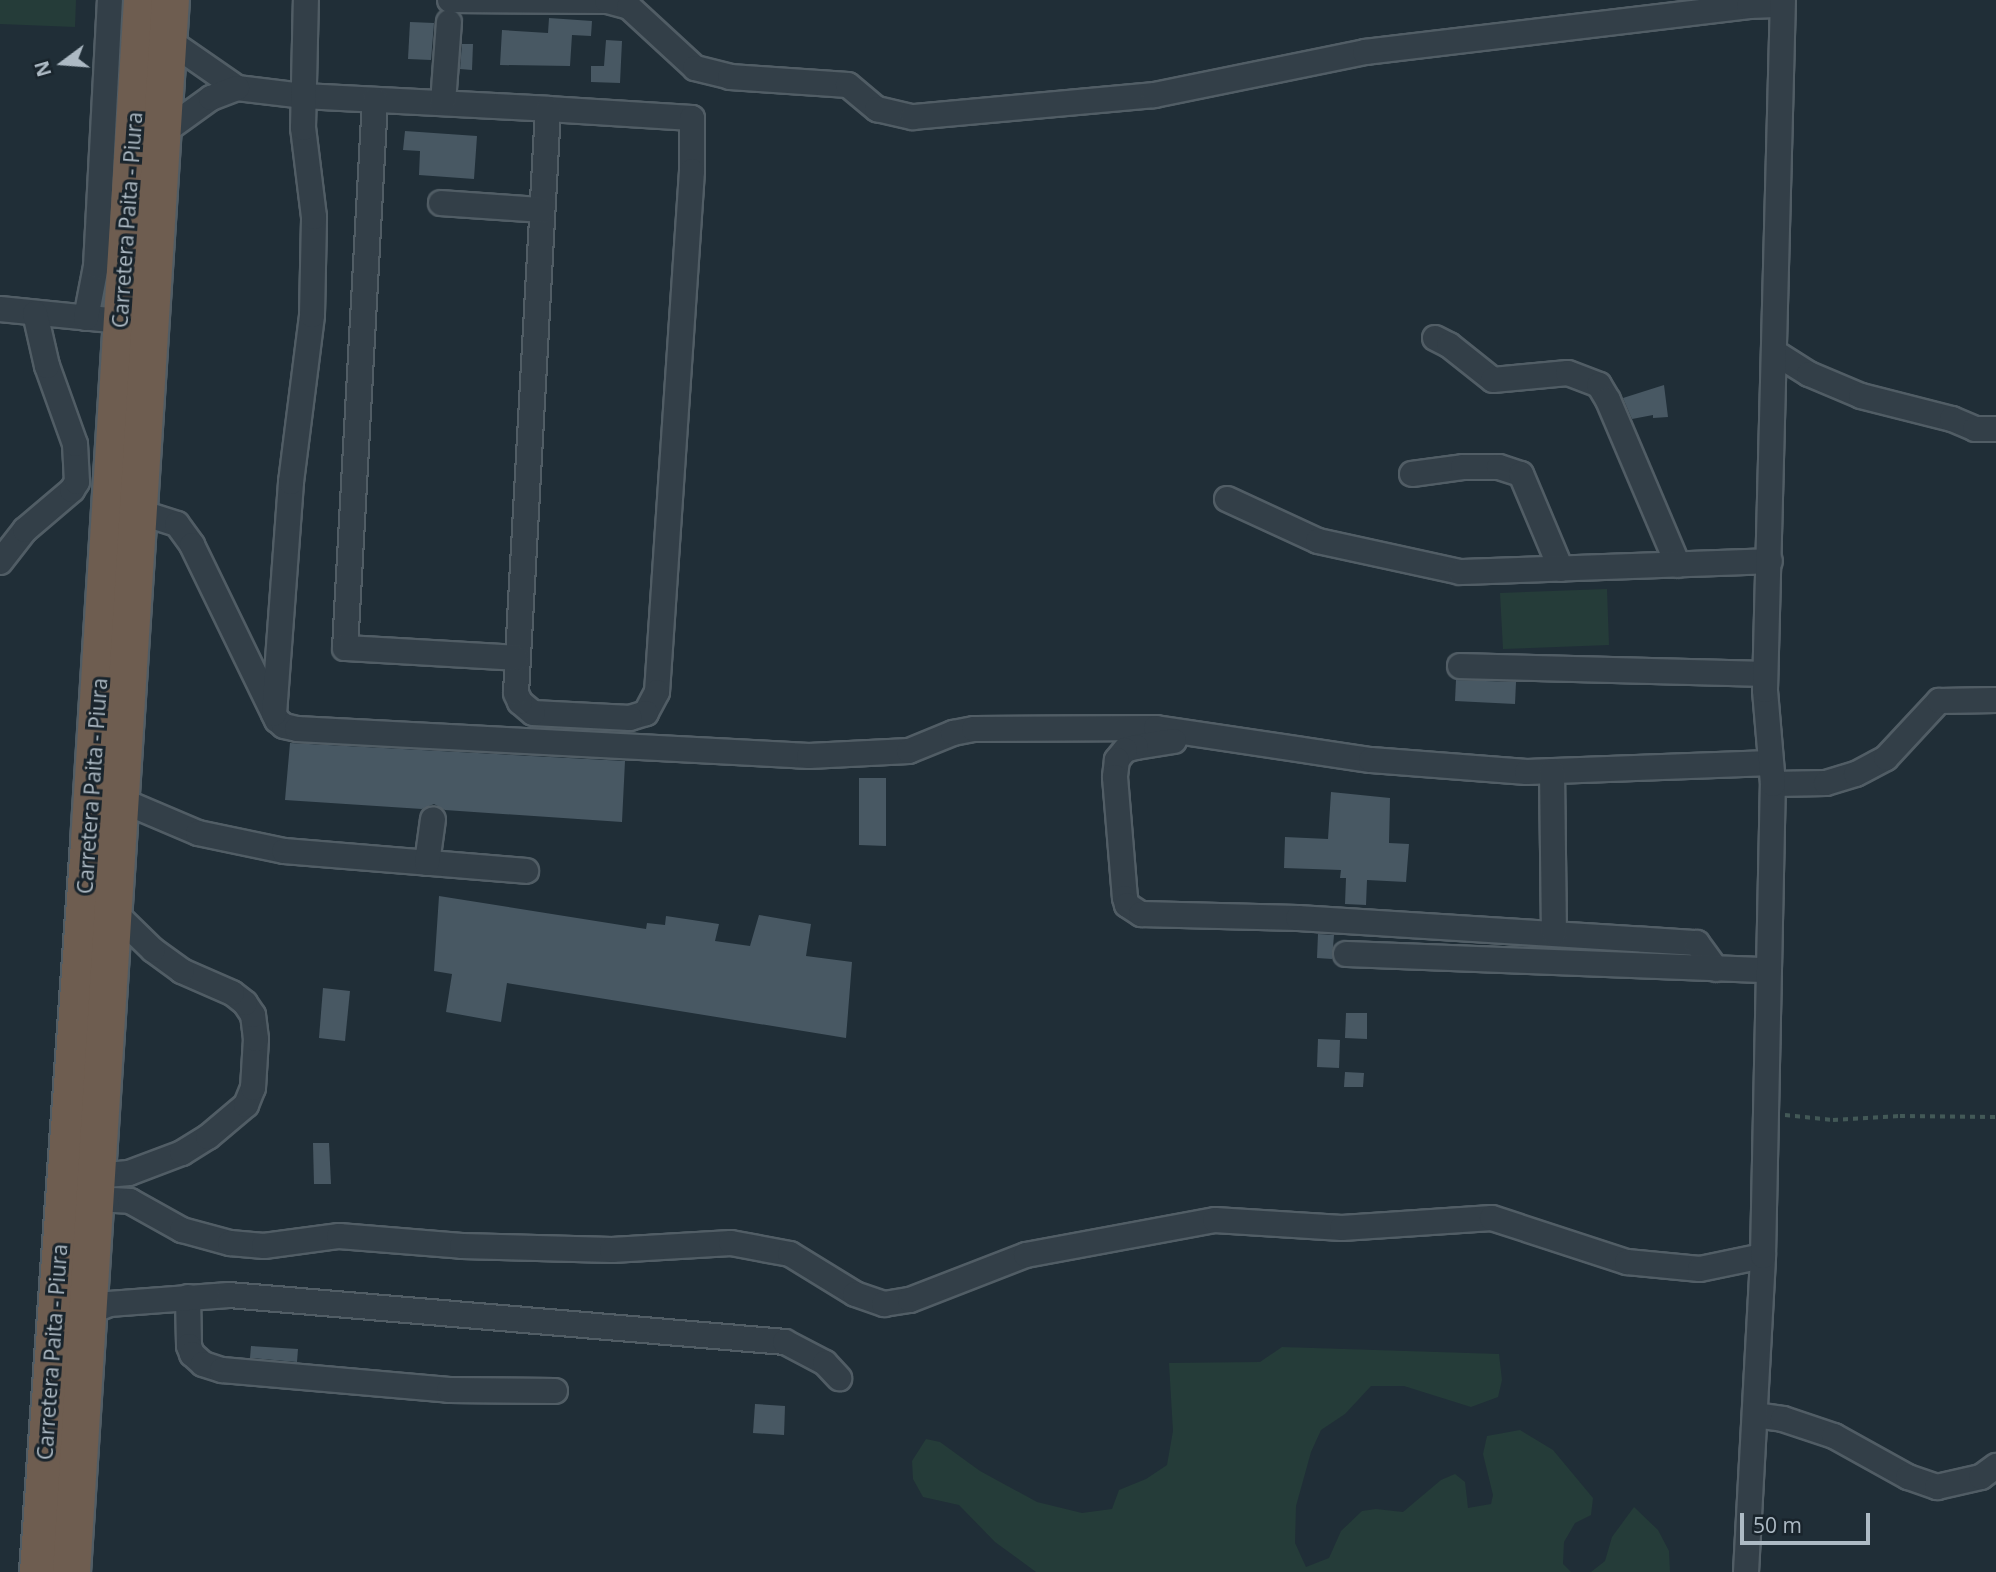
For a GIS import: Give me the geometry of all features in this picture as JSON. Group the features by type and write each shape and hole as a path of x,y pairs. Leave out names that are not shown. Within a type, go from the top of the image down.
{"highway":[{"name":"Carretera Paita - Piura","path":"38,1572 89,842 103,319 165,9"},
{"name":"Carretera Paita - Piura","path":"71,1572 161,134 165,9"}],"street":[{"path":"0,309 103,319 96,266 110,0"},
{"path":"274,714 291,482 312,314 314,217 303,128 306,0"},
{"path":"443,103 449,11 607,1 629,7 695,68 730,78 848,85 877,109 913,117 1154,94 1365,52 1782,2 1770,561 1765,674 1766,723 1772,774 1763,1256 1755,1415 1748,1490 1746,1572"},
{"path":"165,9 237,88"},
{"path":"161,134 211,98 237,88 303,96 443,103 548,109 692,118 692,172 655,701 646,713 631,718 533,713 520,702 516,693 548,109"},
{"path":"375,100 345,648 516,658"},
{"path":"441,203 542,210"},
{"path":"0,562 24,530 72,490 77,482 75,444 47,366 34,313"},
{"path":"1435,338 1449,345 1493,380 1568,373 1599,385 1608,400 1678,565"},
{"path":"1774,352 1809,374 1861,396 1952,419 1975,429 1996,429"},
{"path":"1412,474 1464,467 1499,467 1521,474 1562,569"},
{"path":"1227,499 1318,541 1460,572 1770,561"},
{"path":"136,512 177,524 192,545 274,714 284,726 297,729 810,755 909,751 953,733 974,729 1156,728 1371,760 1552,771 1772,774 1825,783 1856,774 1886,758 1940,701 1996,701"},
{"path":"1460,666 1765,674"},
{"path":"1238,740 1157,742 1125,750 1117,760 1115,777 1125,898 1133,911 1141,914 1298,919 1697,943 1707,953 1716,969"},
{"path":"1552,771 1554,933"},
{"path":"118,799 198,833 271,848 526,871"},
{"path":"427,863 433,819"},
{"path":"94,1188 182,1153 208,1137 246,1105 253,1088 256,1039 253,1015 245,1003 232,993 182,971 153,950 111,909"},
{"path":"1346,954 1769,970"},
{"path":"94,1188 130,1201 182,1230 230,1243 264,1246 339,1236 462,1246 612,1250 731,1243 790,1254 855,1294 884,1304 909,1300 1026,1255 1215,1220 1342,1228 1492,1219 1627,1262 1700,1269 1763,1256"},
{"path":"87,1313 109,1304 229,1295 785,1342 825,1363 839,1378"},
{"path":"188,1297 189,1346 192,1354 203,1364 222,1370 449,1390 555,1391"},
{"path":"1755,1415 1783,1419 1834,1436 1908,1477 1937,1487 1981,1477 1996,1465"}],"path":[{"path":"1766,1109 1779,1114 1833,1120 1900,1115 1996,1117"}],"green space":[{"path":"0,0 76,0 75,27 0,24"},
{"path":"1607,589 1609,645 1503,649 1500,593"},
{"path":"1282,1347 1499,1354 1502,1380 1498,1397 1471,1407 1404,1386 1371,1386 1345,1414 1321,1430 1311,1452 1296,1506 1295,1543 1306,1567 1329,1558 1341,1531 1362,1511 1376,1509 1403,1512 1441,1480 1455,1474 1465,1482 1468,1508 1491,1504 1493,1495 1483,1454 1487,1436 1520,1430 1553,1450 1593,1498 1591,1515 1575,1523 1564,1542 1563,1564 1571,1572 1036,1572 995,1542 959,1505 923,1497 913,1479 912,1461 926,1439 940,1442 980,1471 1037,1502 1082,1513 1112,1509 1119,1490 1146,1479 1167,1465 1173,1431 1169,1363 1260,1362"},
{"path":"1634,1507 1658,1530 1669,1551 1670,1572 1591,1572 1605,1561 1612,1537"}],"building":[{"path":"549,18 592,21 591,36 572,35 570,66 500,65 502,30 548,33"},
{"path":"410,22 434,23 431,60 408,59"},
{"path":"606,40 622,41 620,83 591,82 591,66 604,66"},
{"path":"462,44 473,44 472,70 460,69"},
{"path":"405,131 477,136 474,179 419,175 420,151 403,150"},
{"path":"1664,385 1668,417 1653,418 1653,415 1632,419 1623,398"},
{"path":"1456,680 1516,682 1515,704 1455,701"},
{"path":"290,743 625,761 622,822 445,810 434,804 422,809 285,800"},
{"path":"859,778 886,778 886,846 859,845"},
{"path":"1331,792 1390,798 1389,843 1409,844 1406,882 1367,880 1366,905 1345,904 1346,878 1340,878 1341,870 1284,868 1285,837 1328,839"},
{"path":"439,896 646,929 647,923 665,925 666,916 719,924 715,941 750,946 759,915 811,924 806,956 852,962 846,1038 507,983 501,1022 446,1012 452,974 434,971"},
{"path":"1318,934 1334,935 1332,959 1317,958"},
{"path":"323,988 350,991 345,1041 319,1038"},
{"path":"1346,1013 1367,1013 1367,1039 1345,1038"},
{"path":"1318,1039 1340,1040 1339,1068 1317,1067"},
{"path":"1345,1072 1364,1073 1363,1087 1344,1087"},
{"path":"313,1143 329,1143 331,1184 314,1184"},
{"path":"251,1346 298,1349 297,1362 250,1358"},
{"path":"755,1404 785,1406 784,1435 753,1433"}]}
